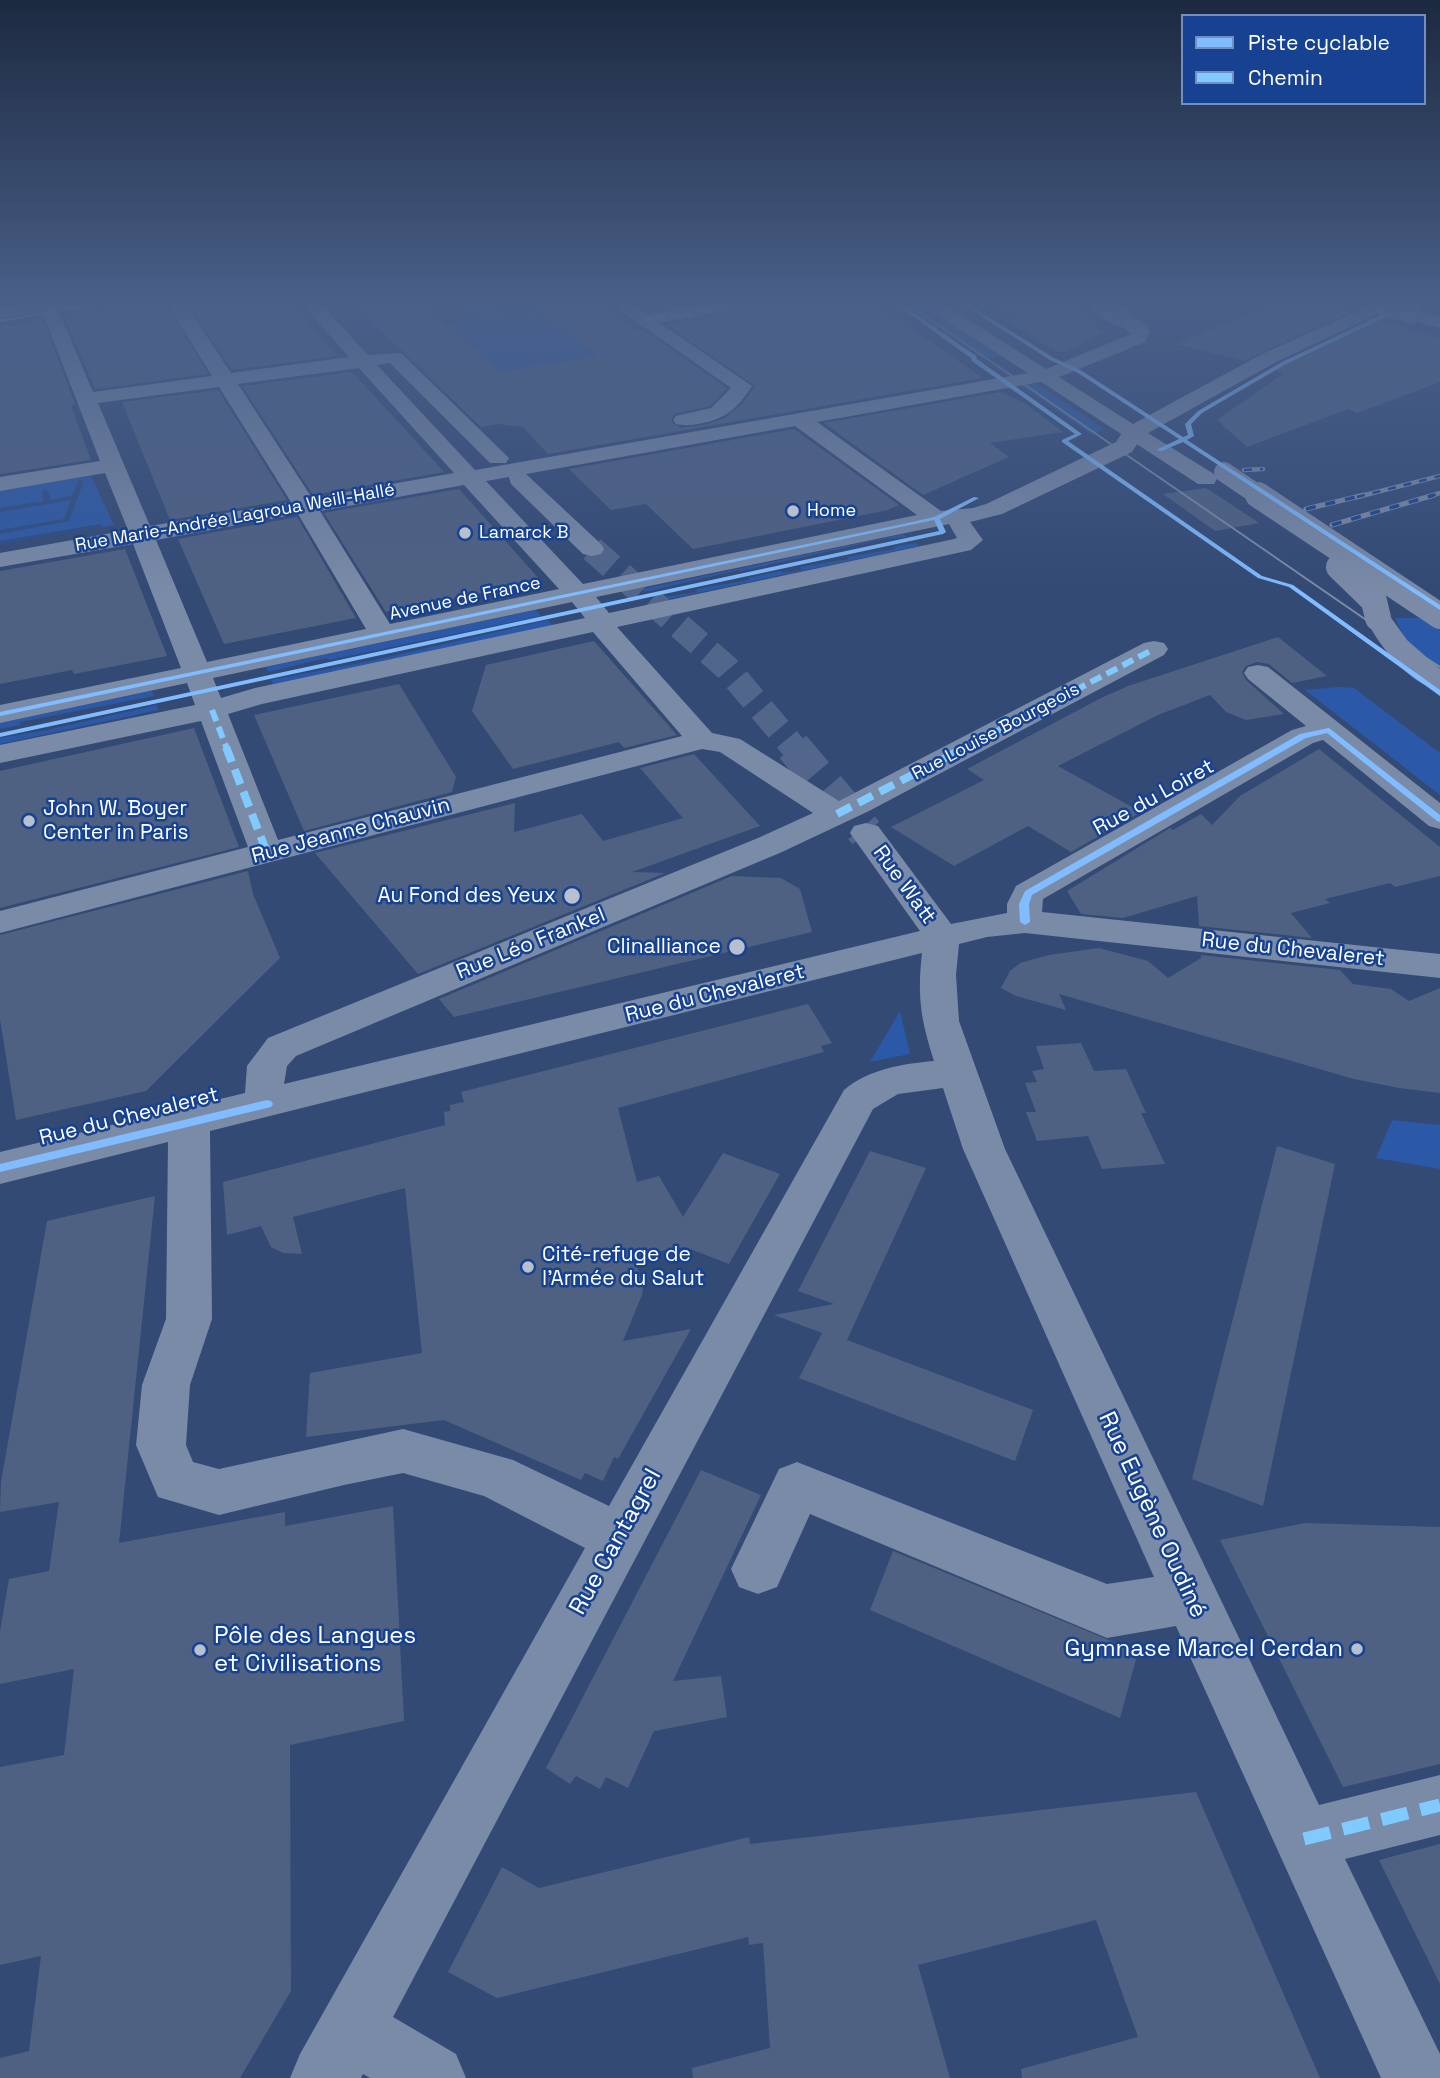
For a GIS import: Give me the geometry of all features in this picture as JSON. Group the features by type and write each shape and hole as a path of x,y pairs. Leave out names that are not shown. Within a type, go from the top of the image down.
{"main road":[{"path":"1096,400 1440,616"},
{"path":"1140,428 1192,400"},
{"path":"1215,476 1339,568 1374,601 1385,633 1407,657 1440,682"}],"street":[{"path":"86,400 143,535 267,853"},
{"path":"239,400 382,634"},
{"path":"399,400 591,608 608,635 702,740 729,745 852,824"},
{"path":"437,400 494,456 721,412 733,400"},
{"name":"Rue Marie-Andrée Lagroua Weill-Hallé","path":"0,560 42,562 143,535 904,400"},
{"path":"799,419 948,521"},
{"name":"Avenue de France","path":"0,754 212,710 591,608 975,515 994,509 1124,447 1140,428"},
{"path":"0,484 114,465"},
{"path":"519,479 592,549"},
{"name":"Avenue de France","path":"0,714 382,634 591,608 962,545 971,540 948,521"},
{"name":"Rue Louise Bourgeois","path":"852,824 1154,649"},
{"path":"1258,673 1440,819"},
{"name":"Rue du Loiret","path":"1025,922 1024,904 1028,893 1303,736 1329,730"},
{"name":"Rue Jeanne Chauvin","path":"0,922 702,740"},
{"name":"Rue Watt","path":"852,824 942,937"},
{"name":"Rue Léo Frankel","path":"267,1104 262,1077 265,1065 282,1047 757,850 852,824"},
{"name":"Rue du Chevaleret","path":"0,1168 987,926 1025,922 1440,966"},
{"name":"Rue Eugène Oudiné","path":"942,937 938,975 940,1021 976,1129 998,1182 1416,2078"},
{"name":"Rue Cantagrel","path":"337,2055 858,1100 868,1089 881,1083 957,1073"},
{"path":"189,1122 189,1319 166,1385 161,1446 176,1481 219,1492 403,1451 495,1476 619,1538"},
{"path":"758,1569 797,1485 1107,1611 1190,1597"},
{"path":"1304,1839 1440,1805"},
{"path":"337,2055 394,2054 432,2078"}],"shaded area":[{"path":"1042,400 1061,400 1104,429 1092,435"},
{"path":"91,476 114,525 0,544 0,490"},
{"path":"903,534 907,537 884,539 645,592 642,589"},
{"path":"915,543 919,546 655,602 652,599 697,592 696,589 749,580 748,578 781,571 801,570 800,567 849,559 847,557"},
{"path":"536,610 541,616 268,672 266,667"},
{"path":"1395,618 1432,618 1440,625 1440,674 1408,646"},
{"path":"548,620 553,626 274,686 271,680 375,660"},
{"path":"1354,688 1440,753 1440,795 1305,690"},
{"path":"152,691 154,696 20,722 20,725 0,729 0,723"},
{"path":"157,705 158,710 0,744 0,738"},
{"path":"900,1011 910,1054 870,1062"},
{"path":"1392,1120 1440,1125 1440,1169 1376,1158"}],"building":[{"path":"0,400 73,400 75,404 71,406 91,460 0,474"},
{"path":"224,400 287,500 170,520 122,402"},
{"path":"251,400 378,400 444,472 313,495"},
{"path":"453,400 716,400 710,406 674,414 671,422 681,428 725,418 745,400 857,400 548,454 523,427 498,424 481,427"},
{"path":"955,400 1018,400 1063,432 990,443 1009,457 923,495 824,423"},
{"path":"1246,400 1392,400 1357,413 1348,409 1247,447 1217,420"},
{"path":"794,429 899,505 888,510 693,549 646,504 611,510 569,469"},
{"path":"1206,488 1259,523 1215,531 1163,494"},
{"path":"459,489 541,581 386,612 324,513"},
{"path":"297,517 356,618 224,644 178,539"},
{"path":"125,549 167,656 74,674 72,670 0,684 0,571"},
{"path":"1278,637 1327,676 1292,683 1269,664 1257,662 1246,666 1242,672 1246,680 1284,714 1246,720 1226,712 1210,695 1158,715 1058,766 1141,812 1071,852 1028,826 954,866 891,827 984,780 967,769 1101,698 1128,686"},
{"path":"594,641 677,735 624,748 619,742 513,769 472,711 486,665"},
{"path":"399,684 456,777 452,792 304,831 254,715"},
{"path":"194,728 239,847 0,908 0,771"},
{"path":"1319,749 1440,847 1440,876 1395,887 1390,883 1325,899 1330,903 1291,913 1312,938 1199,926 1197,896 1123,918 1081,914 1067,891 1170,828 1173,830 1201,814 1212,825 1240,796"},
{"path":"694,754 760,826 632,872 665,873 418,974 315,853 515,803 514,832 582,814 603,841 683,818 640,768"},
{"path":"248,871 253,894 280,958 146,1091 16,1120 0,1019 0,935"},
{"path":"732,876 781,878 800,889 812,932 454,1017 439,999"},
{"path":"1099,948 1148,961 1168,978 1201,958 1201,955 1340,970 1353,984 1391,989 1409,1001 1440,988 1440,1093 1354,1079 1059,994 1066,1010 1016,996 1001,988 1010,971 1020,963 1049,955"},
{"path":"808,1004 832,1043 821,1046 824,1052 618,1108 637,1182 659,1176 683,1217 723,1153 780,1174 729,1264 685,1247 634,1256 643,1287 642,1295 623,1341 691,1329 618,1459 614,1457 603,1481 585,1473 581,1480 444,1420 306,1437 310,1373 422,1353 405,1188 293,1217 302,1254 283,1253 271,1247 261,1226 227,1235 223,1182 445,1125 444,1112 450,1111 450,1105 464,1102 461,1092"},
{"path":"1081,1043 1094,1071 1126,1069 1146,1113 1141,1113 1165,1164 1102,1169 1088,1136 1037,1141 1026,1112 1036,1112 1025,1083 1037,1082 1032,1071 1044,1069 1036,1046"},
{"path":"1277,1146 1335,1164 1263,1506 1192,1479"},
{"path":"870,1151 926,1168 847,1340 1033,1410 1015,1461 799,1378 822,1333 774,1315 834,1304 798,1291"},
{"name":"Pôle des Langues et Civilisations","path":"155,1196 119,1543 285,1512 285,1526 393,1506 404,1721 290,1745 291,1991 240,2078 0,2078 0,2058 29,2051 41,1956 0,1965 0,1767 64,1755 74,1669 0,1684 0,1631 9,1579 49,1571 59,1502 0,1512 1,1482 47,1221"},
{"path":"701,1470 761,1495 673,1681 721,1676 727,1717 654,1731 628,1788 606,1777 600,1789 576,1776 570,1784 546,1768"},
{"name":"Gymnase Marcel Cerdan","path":"1305,1523 1440,1527 1440,1764 1343,1787 1220,1540"},
{"path":"893,1551 1138,1652 1120,1718 870,1610"},
{"path":"1196,1792 1320,2078 1022,2078 1021,2069 1138,2037 1096,1920 918,1965 950,2078 693,2078 692,2068 770,2048 763,1943 749,1945 748,1937 497,1998 448,1972 502,1867 539,1888 749,1837 750,1844"},
{"path":"1440,1844 1440,1984 1379,1860"}],"waterway":[{"path":"0,532 67,520 81,481"},
{"path":"45,491 48,502"},
{"path":"48,502 74,498"},
{"path":"0,510 48,502"},
{"path":"0,543 100,526"}],"tunnel":[{"path":"592,549 727,668 795,749"},
{"path":"793,747 866,833"}],"tram line":[{"path":"1047,400 1375,626 1440,667"}],"railway":[{"path":"1244,470 1263,469"},
{"path":"1357,497 1440,476"},
{"path":"1434,495 1440,493"},
{"path":"1306,509 1364,495"},
{"path":"1332,525 1434,495"},
{"path":"1428,497 1434,495"}],"marked path":[{"path":"837,814 1154,649"},
{"path":"212,710 267,853"},
{"path":"1304,1839 1440,1805"}],"cycle path":[{"path":"1031,400 1079,434 1064,441 1260,577 1291,586 1440,694"},
{"path":"1123,400 1440,608"},
{"path":"1160,450 1191,436 1188,424 1200,412 1221,400"},
{"path":"0,714 903,526 936,518 976,498"},
{"path":"0,735 943,532 936,518"},
{"path":"1025,922 1024,904 1028,893 1303,736 1329,730 1440,819"},
{"path":"0,1168 267,1104"}],"place":[{"name":"Home","path":"793,511"},
{"name":"Lamarck B","path":"465,533"},
{"name":"John W. Boyer Center in Paris","path":"29,821"},
{"name":"Au Fond des Yeux","path":"572,896"},
{"name":"Clinalliance","path":"737,947"},
{"name":"Cité-refuge de l'Armée du Salut","path":"528,1267"},
{"name":"Gymnase Marcel Cerdan","path":"1357,1649"},
{"name":"Pôle des Langues et Civilisations","path":"200,1650"}]}
